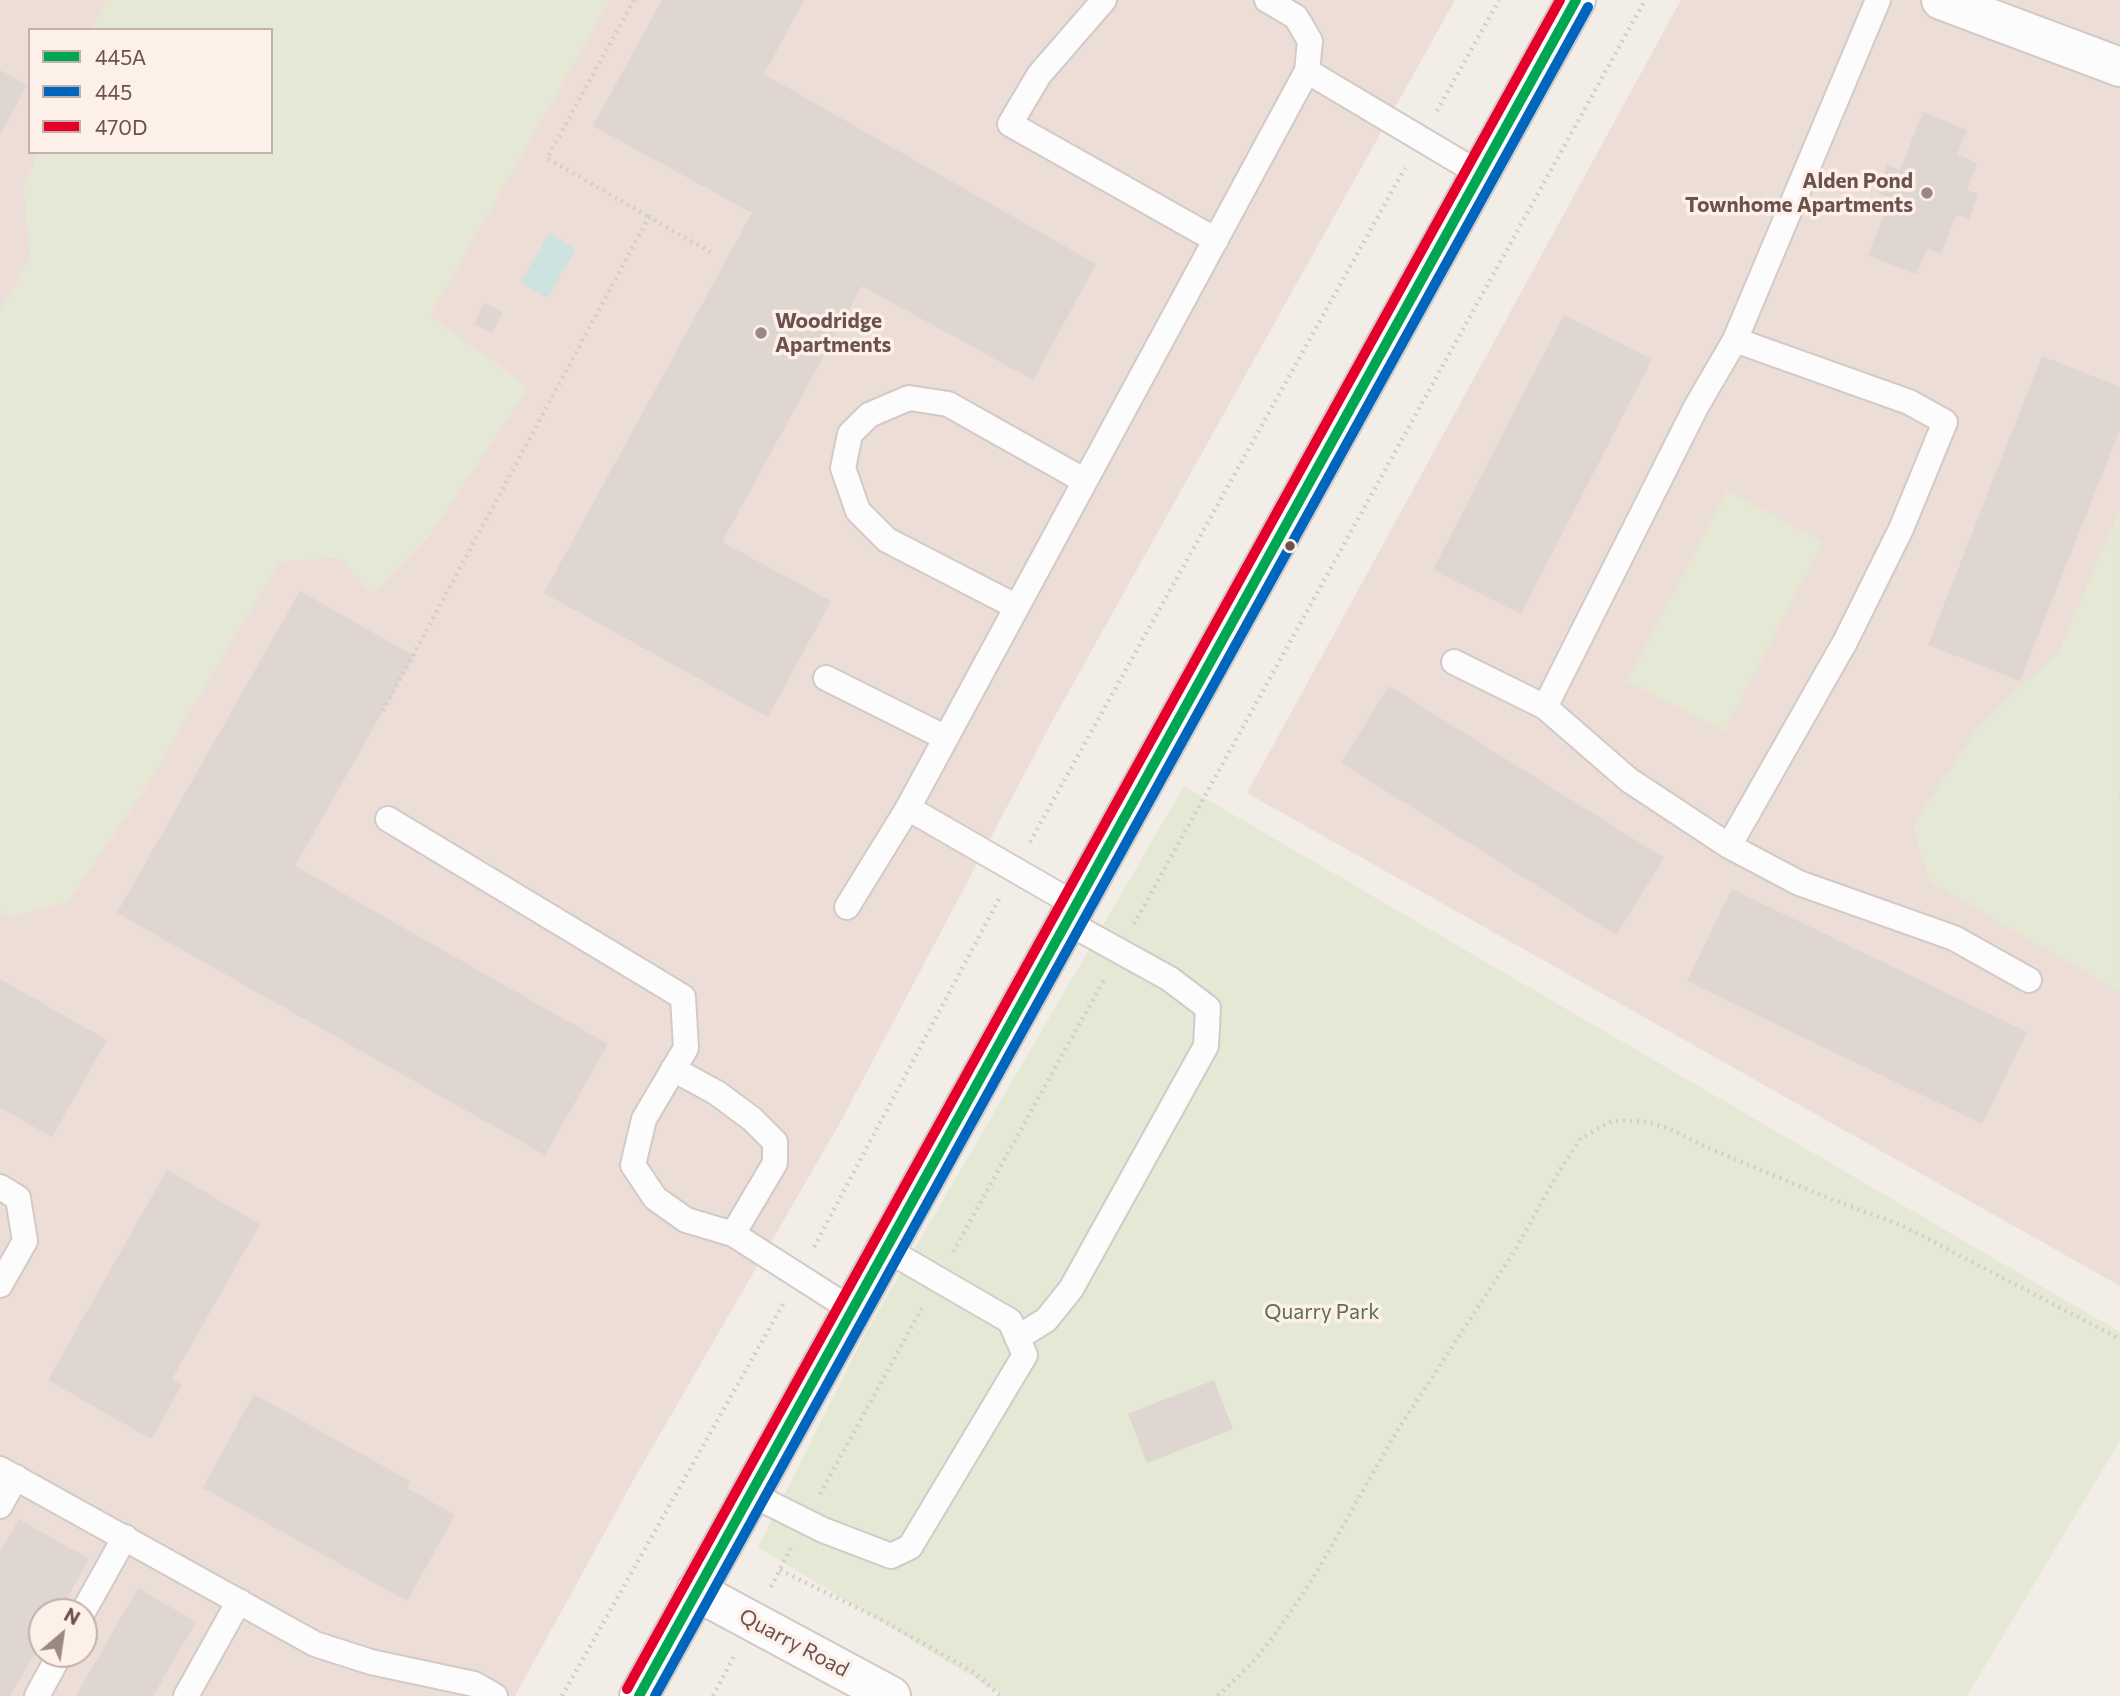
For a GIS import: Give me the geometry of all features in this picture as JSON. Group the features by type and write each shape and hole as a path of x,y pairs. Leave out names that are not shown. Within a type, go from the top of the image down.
{"street":[{"path":"639,1696 1576,0"},
{"path":"1941,0 2120,67"},
{"name":"Quarry Road","path":"696,1591 891,1696"}],"lane":[{"path":"1104,0 1039,75 1010,124 1216,240"},
{"path":"847,907 908,808 1307,71 1310,41 1296,17 1267,0"},
{"path":"1545,707 1696,407 1735,340 1878,0"},
{"path":"1307,71 1480,174"},
{"path":"1729,846 1845,642 1901,529 1945,422 1909,402 1735,340"},
{"path":"1017,607 887,540 858,511 843,468 850,434 869,415 909,398 948,404 1085,481"},
{"path":"1454,662 1545,707 1629,780 1729,846 1799,883 1954,937 2029,980"},
{"path":"826,678 946,738"},
{"path":"908,808 1072,913 1119,951 1170,979 1208,1008 1206,1046 1071,1289 1046,1320 1017,1338"},
{"path":"388,819 683,997 685,1048 644,1119 633,1166 655,1198 685,1220 733,1234 852,1310"},
{"path":"673,1069 717,1093 752,1119 775,1142 775,1163 733,1234"},
{"path":"0,1187 18,1198 25,1241 0,1285"},
{"path":"751,1494 805,1521 891,1556 910,1547 1025,1356 1010,1321 886,1249"},
{"path":"0,1506 8,1473 315,1644 371,1662 474,1684 495,1696"},
{"path":"91,1598 125,1537"},
{"path":"186,1696 239,1601"},
{"path":"37,1696 52,1668"}],"path":[{"path":"634,0 547,158 712,253"},
{"path":"713,1696 805,1521 1645,0"},
{"path":"383,711 649,216"},
{"path":"1218,1696 1252,1663 1274,1636 1312,1580 1397,1431 1514,1252 1556,1176 1581,1138 1612,1121 1643,1121 1668,1128 1805,1189 1903,1226 2120,1339"},
{"path":"780,1569 880,1619 975,1673 1000,1696"}],"shaded area":[{"path":"0,0 107,0 93,28 28,28 28,154 38,154 25,186 30,258 0,313"},
{"path":"610,0 1455,0 1054,718 841,1121 633,1481 515,1696 0,1696 0,910 11,917 68,901 141,794 279,561 339,557 373,594 430,535 528,387 429,316"},
{"path":"1681,0 2120,0 2120,1286 1247,793"}],"green space":[{"path":"107,0 610,0 429,316 528,387 430,535 373,595 339,557 279,562 141,794 68,901 11,917 0,910 0,313 30,258 24,186 38,154 273,154 273,28 93,28"},
{"path":"1727,491 1823,542 1724,731 1627,681"},
{"path":"2120,509 2120,992 1929,881 1913,825 1980,724 2058,653"},
{"name":"Quarry Park","path":"1184,786 2120,1332 2120,1441 1967,1696 1004,1696 758,1547 864,1336"}],"water":[{"path":"549,233 576,249 547,298 521,283"}],"building":[{"name":"Woodridge Apartments","path":"662,0 804,0 764,74 1096,264 1033,380 862,286 722,542 831,601 768,717 544,593 752,213 593,126"},
{"path":"0,70 27,85 0,135"},
{"name":"Alden Pond Townhome Apartments","path":"1923,112 1967,130 1957,154 1977,163 1967,190 1978,194 1969,219 1956,215 1941,254 1927,248 1916,274 1868,255 1891,198 1876,192 1887,165 1900,170"},
{"path":"484,303 503,312 492,333 474,324"},
{"path":"1564,315 1652,359 1521,614 1433,570"},
{"path":"2042,356 2120,387 2120,429 2020,681 1928,645"},
{"path":"300,591 414,656 295,866 608,1044 545,1155 117,913"},
{"path":"1389,686 1664,858 1616,935 1341,763"},
{"path":"1732,889 2027,1032 1982,1124 1687,981"},
{"path":"0,979 107,1040 52,1137 0,1108"},
{"path":"167,1170 260,1224 172,1379 182,1385 151,1439 48,1380"},
{"path":"1214,1380 1233,1429 1147,1463 1128,1414"},
{"path":"254,1394 410,1481 407,1488 455,1515 407,1601 203,1488"},
{"path":"19,1519 89,1559 67,1598 28,1598 28,1665 10,1696 0,1696 0,1552"},
{"path":"138,1588 196,1622 153,1696 76,1696 92,1668 98,1668 98,1658"}],"transit line":[{"name":"470D","path":"627,1689 1560,0"},
{"name":"445A","path":"639,1696 1576,0"},
{"name":"445","path":"655,1696 1588,7"}],"place":[{"name":"Alden Pond Townhome Apartments","path":"1927,193"},
{"name":"Woodridge Apartments","path":"761,333"}]}
